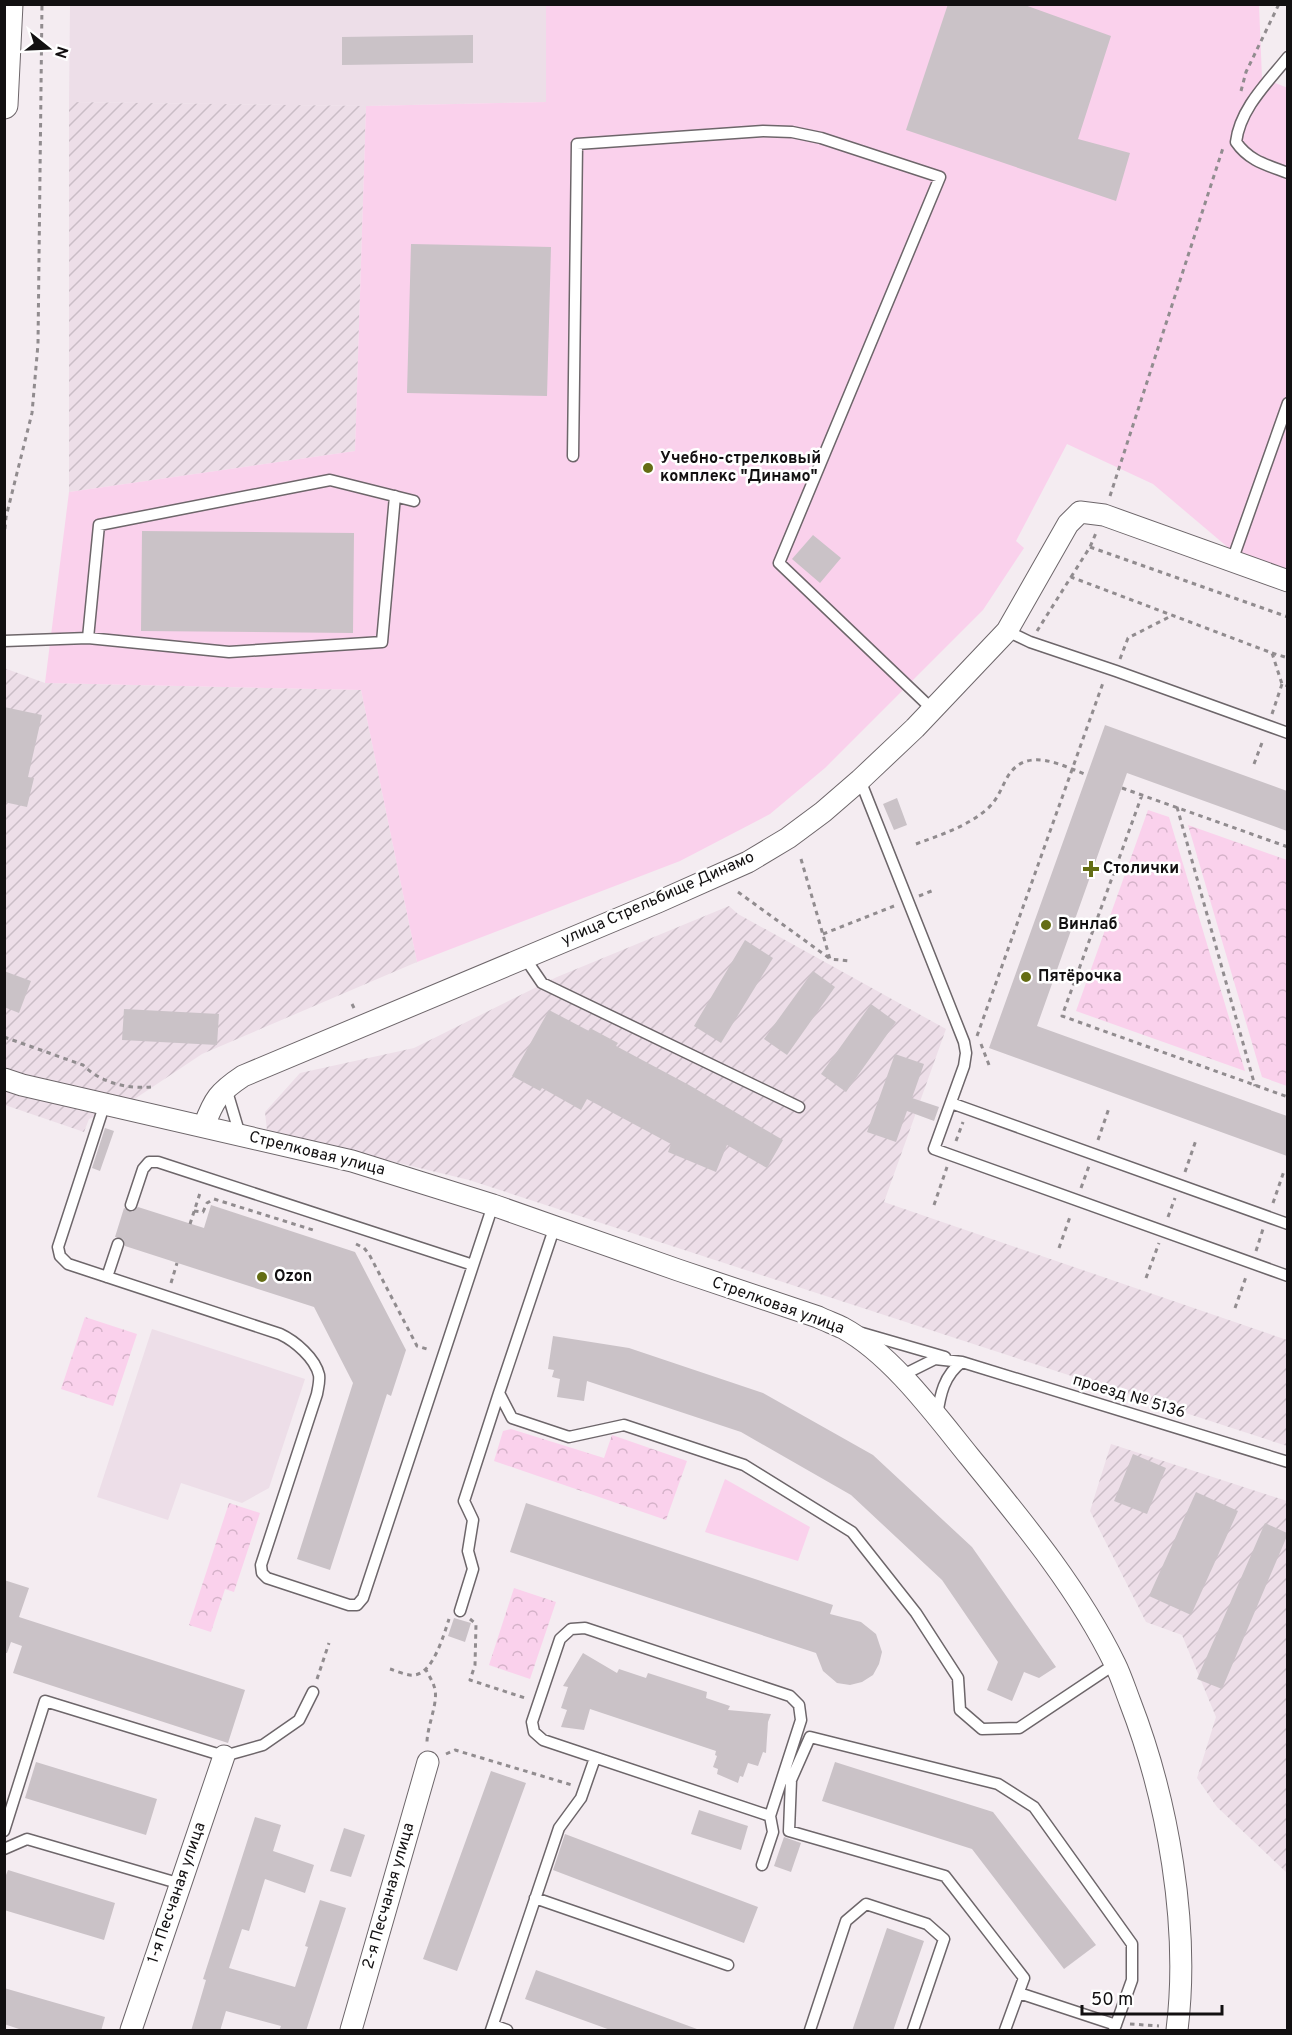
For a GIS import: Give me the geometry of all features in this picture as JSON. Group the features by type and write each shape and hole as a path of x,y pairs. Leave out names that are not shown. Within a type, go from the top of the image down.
{"street":[{"path":"4,105 9,4"},
{"name":"улица Стрельбище Динамо","path":"204,1126 213,1102 225,1088 243,1076 748,862 788,838 860,780 932,710 1007,631 1068,524 1080,512 1104,514 1287,581"},
{"name":"Стрелковая улица","path":"4,1079 352,1161 493,1205 818,1317 843,1328 867,1344 902,1376 1040,1544 1088,1616 1115,1664 1137,1721 1156,1782 1174,1872 1180,1957 1169,2029"},
{"name":"1-я Песчаная улица","path":"131,2031 224,1756"},
{"name":"2-я Песчаная улица","path":"351,2031 428,1762"}],"lane":[{"path":"1287,57 1245,111 1238,127 1236,142 1243,153 1253,160 1287,173"},
{"path":"573,456 577,144 763,131 792,132 822,138 940,177 779,563 932,710"},
{"path":"1232,561 1287,404"},
{"path":"88,638 99,525 330,480 414,501"},
{"path":"4,641 88,638 229,652 382,642 395,496"},
{"path":"1007,631 1029,642 1287,734"},
{"path":"860,780 964,1042 966,1053 964,1066 934,1149 1287,1276"},
{"path":"525,958 542,983 800,1107"},
{"path":"225,1088 240,1135"},
{"path":"951,1103 1287,1224"},
{"path":"105,1104 58,1247 60,1256 68,1264 280,1334 295,1343 314,1365 320,1377 317,1394 261,1565 262,1573 267,1578 349,1605 357,1605 363,1598 493,1205"},
{"path":"131,1205 143,1169 149,1162 158,1162 473,1265"},
{"path":"460,1611 473,1569 468,1551 472,1520 464,1501 555,1226"},
{"path":"107,1277 118,1244"},
{"name":"проезд № 5136","path":"843,1328 962,1362 1287,1462"},
{"name":"проезд № 5136","path":"902,1376 935,1359 962,1362"},
{"path":"937,1417 940,1393 952,1369 962,1362"},
{"path":"500,1393 512,1418 569,1437 624,1425 744,1465 852,1532 916,1613 958,1678 960,1710 982,1729 1019,1728 1115,1664"},
{"path":"770,1816 543,1740 534,1732 532,1722 560,1639 570,1629 585,1628 790,1696 799,1705 801,1720 787,1778 789,1831 945,1876 1024,1978 1005,2031"},
{"path":"4,1831 45,1701 224,1756 263,1746 299,1720 313,1692"},
{"path":"762,1865 773,1832 770,1816 787,1778 810,1737 998,1784 1034,1807 1132,1944 1132,1980 1115,2028 1019,1994"},
{"path":"507,2031 492,2028 559,1828 581,1798 595,1758"},
{"path":"4,1849 27,1839 181,1884"},
{"path":"536,1898 728,1965"},
{"path":"810,2031 846,1921 866,1904 927,1924 944,1939 912,2031"}],"path":[{"path":"4,538 6,517 32,413 38,344 42,4"},
{"path":"1239,94 1246,72 1278,4"},
{"path":"1029,642 1090,547 1104,514 1226,139"},
{"path":"1090,547 1287,617"},
{"path":"1071,577 1287,658"},
{"path":"989,1065 977,1035 1072,770 1112,670 1128,638 1171,616"},
{"path":"1272,653 1282,684 1287,687"},
{"path":"916,844 960,827 986,810 1000,795 1008,776 1017,765 1029,759 1042,759 1087,775"},
{"path":"1122,788 1287,847"},
{"path":"1142,795 1062,1016 1287,1097"},
{"path":"1177,807 1255,1086"},
{"path":"801,859 830,959"},
{"path":"823,934 934,890"},
{"path":"738,892 830,959 850,962"},
{"path":"4,1036 83,1065 93,1075 100,1078 129,1087 152,1087"},
{"path":"1059,1248 1109,1108"},
{"path":"1146,1278 1196,1140"},
{"path":"1235,1308 1284,1171"},
{"path":"190,1224 200,1192"},
{"path":"194,1211 203,1212 207,1203 214,1199 314,1230"},
{"path":"346,1241 364,1248 369,1254 417,1346"},
{"path":"166,1296 177,1263"},
{"path":"390,1669 413,1676 420,1673 438,1650 449,1616 460,1611 476,1624 475,1665 470,1680 538,1702"},
{"path":"313,1692 328,1643"},
{"path":"425,1668 436,1688 433,1712 426,1735 428,1762 456,1750 585,1789"},
{"path":"1115,2028 1134,2024 1169,2029"}],"shaded area":[{"path":"70,5 546,5 546,102 366,106 69,102"},
{"path":"69,102 366,106 355,451 69,492"},
{"path":"4,668 45,683 361,690 417,962 202,1054 136,1098 89,1119 84,1132 5,1105"},
{"path":"729,906 738,914 946,1029 884,1202 1287,1340 1287,1446 469,1180 267,1131 265,1112 300,1073 414,1048 557,977"},
{"path":"152,1329 305,1379 269,1488 242,1503 181,1483 168,1520 97,1497"},
{"path":"1111,1444 1287,1501 1287,1873 1217,1807 1197,1778 1216,1717 1182,1635 1146,1622 1090,1511"}],"green space":[{"name":"Учебно-стрелковый комплекс \"Динамо\"","path":"546,5 1259,5 1262,78 1288,88 1287,586 1263,577 1153,484 1067,444 1016,541 1024,548 983,610 825,768 770,814 680,861 417,962 361,690 45,683 69,492 355,451 366,106 546,102"},
{"path":"1148,810 1169,817 1245,1071 1076,1011"},
{"path":"1188,825 1287,860 1287,1086 1262,1077"},
{"path":"85,1317 137,1334 113,1406 61,1389"},
{"path":"511,1429 604,1458 612,1435 687,1461 666,1520 494,1461 503,1431"},
{"path":"725,1479 810,1527 798,1561 705,1532"},
{"path":"229,1503 260,1513 234,1592 225,1589 211,1632 189,1625"},
{"path":"514,1588 556,1602 530,1679 489,1665"}],"building":[{"path":"948,4 1022,4 1111,36 1078,139 1130,153 1116,201 906,130"},
{"path":"473,35 473,63 342,65 342,37"},
{"path":"411,244 551,247 547,396 407,393"},
{"path":"142,531 354,533 353,633 141,631"},
{"path":"813,535 841,558 820,583 792,559"},
{"path":"4,707 42,715 28,777 34,778 27,807 4,802"},
{"path":"1105,725 1287,791 1287,831 1127,773 1037,1026 1287,1116 1287,1156 989,1048"},
{"path":"897,798 907,825 894,830 883,804"},
{"path":"745,940 773,958 721,1043 694,1026"},
{"path":"4,971 31,981 19,1013 4,1007"},
{"path":"813,971 835,987 787,1055 764,1039"},
{"path":"871,1004 896,1022 846,1092 821,1074"},
{"path":"124,1009 219,1014 217,1045 122,1040"},
{"path":"549,1010 618,1043 616,1046 689,1085 783,1140 767,1168 727,1145 716,1172 668,1152 671,1144 587,1099 581,1110 542,1088 540,1091 512,1076"},
{"path":"895,1054 924,1064 912,1098 939,1107 934,1121 907,1111 896,1142 867,1132"},
{"path":"105,1128 114,1131 100,1171 92,1168"},
{"path":"211,1205 355,1252 406,1350 391,1396 387,1394 330,1570 297,1559 353,1383 314,1307 125,1246 123,1239 115,1237 124,1208 132,1212 138,1207 204,1228"},
{"path":"553,1336 629,1348 763,1393 873,1455 972,1547 1056,1667 1039,1678 1024,1672 1012,1701 987,1690 998,1662 942,1580 851,1495 741,1432 587,1381 584,1401 557,1397 560,1379 552,1377 554,1370 548,1369"},
{"path":"1133,1454 1166,1468 1147,1514 1114,1501"},
{"path":"1196,1492 1238,1511 1191,1615 1149,1596"},
{"path":"526,1503 833,1605 830,1614 861,1622 876,1634 882,1652 879,1664 873,1675 862,1682 850,1685 837,1683 823,1671 816,1653 510,1552"},
{"path":"1265,1523 1287,1533 1287,1536 1222,1689 1197,1679"},
{"path":"4,1580 29,1588 19,1617 245,1690 228,1743 13,1673 22,1646 11,1642 7,1653 4,1653"},
{"path":"454,1618 471,1623 465,1642 448,1636"},
{"path":"583,1653 617,1673 619,1669 646,1678 648,1673 707,1692 706,1698 730,1706 728,1710 771,1714 768,1722 766,1753 763,1752 758,1766 748,1763 738,1783 717,1774 718,1769 713,1767 717,1756 716,1751 590,1709 584,1730 561,1727 567,1710 561,1708 568,1687 563,1686"},
{"path":"36,1762 157,1799 146,1835 25,1798"},
{"path":"835,1762 993,1812 1096,1945 1064,1969 972,1849 822,1801"},
{"path":"491,1771 526,1783 457,1971 423,1959"},
{"path":"699,1810 748,1826 741,1850 691,1834"},
{"path":"255,1817 281,1825 273,1851 314,1865 305,1893 265,1879 249,1931 242,1929 229,1968 295,1987 320,1900 346,1908 306,2031 279,2031 281,2026 226,2011 220,2031 191,2031 206,1980 203,1979"},
{"path":"344,1828 365,1835 351,1877 330,1871"},
{"path":"565,1834 758,1907 744,1943 553,1870"},
{"path":"784,1837 801,1843 791,1872 774,1866"},
{"path":"8,1870 115,1903 104,1940 4,1910 4,1880"},
{"path":"887,1928 924,1941 893,2031 852,2031"},
{"path":"536,1970 697,2029 697,2031 613,2031 525,1999"},
{"path":"4,1988 105,2017 101,2031 25,2031 4,2024"}],"place":[{"name":"Учебно-стрелковый комплекс \"Динамо\"","path":"648,468"},
{"name":"Столички","path":"1091,869"},
{"name":"Винлаб","path":"1046,925"},
{"name":"Пятёрочка","path":"1026,977"},
{"name":"Ozon","path":"262,1277"}]}
